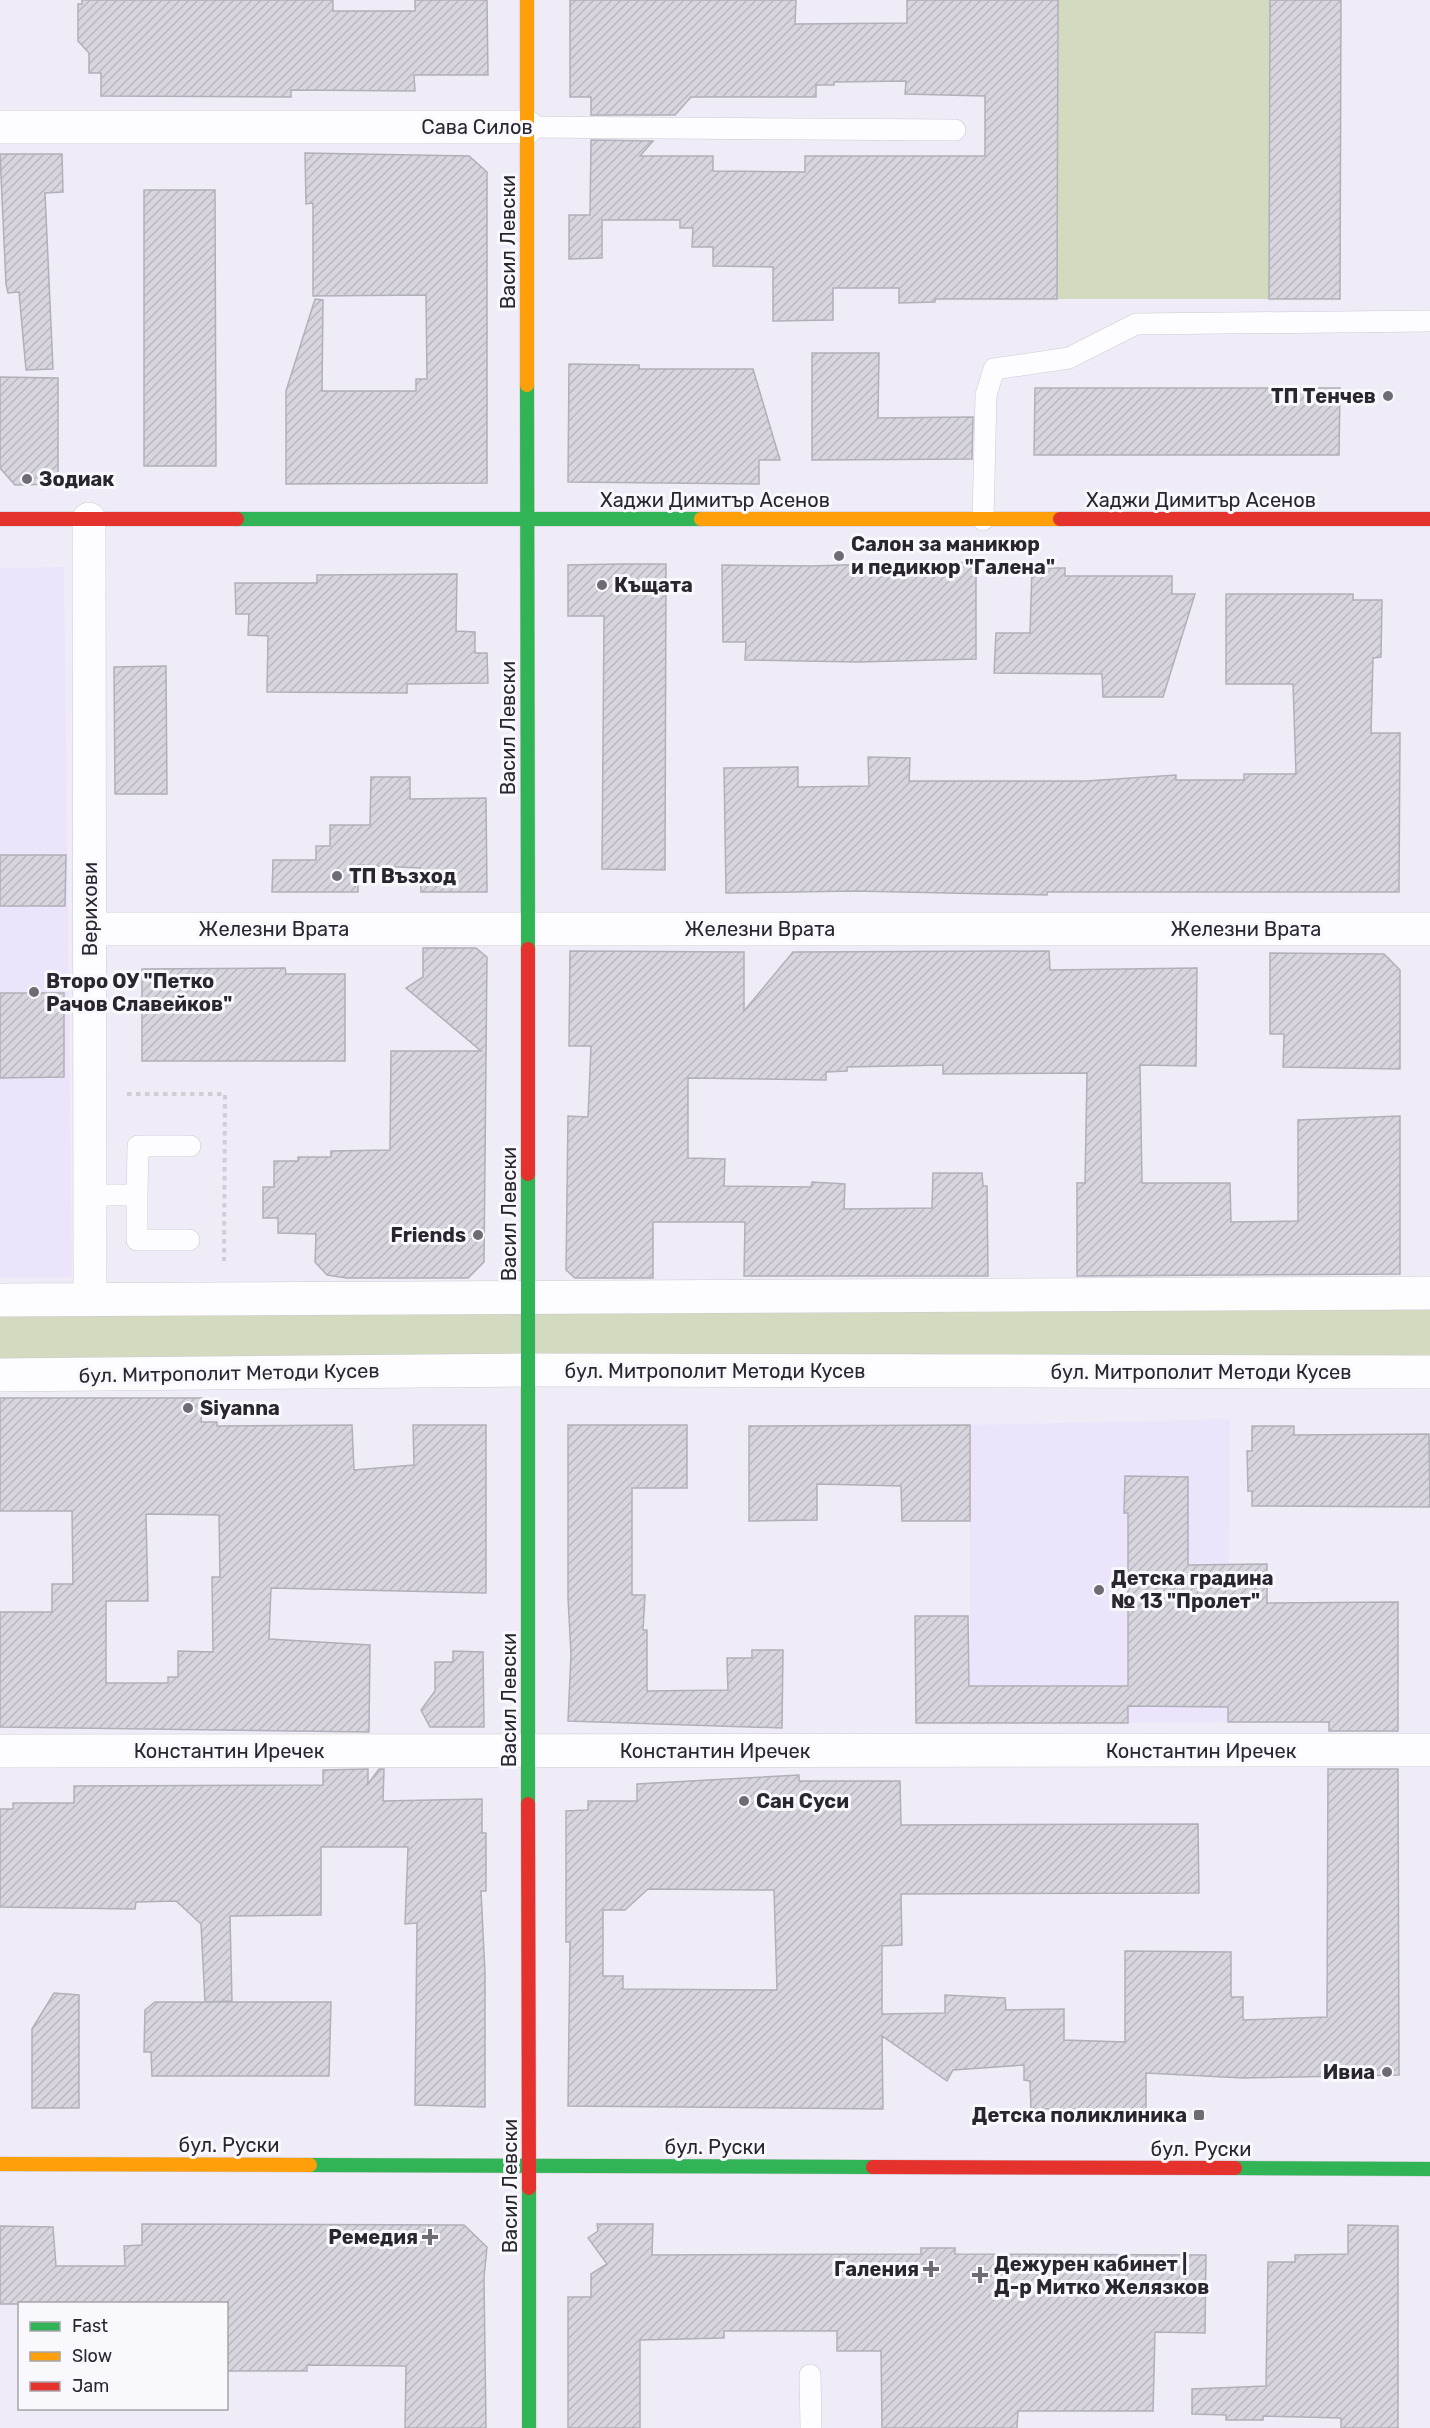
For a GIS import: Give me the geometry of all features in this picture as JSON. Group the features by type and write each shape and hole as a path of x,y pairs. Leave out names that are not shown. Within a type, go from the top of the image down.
{"street":[{"name":"Васил Левски","path":"527,0 529,2428"},
{"name":"Сава Силов","path":"0,127 527,127"},
{"name":"Хаджи Димитър Асенов","path":"0,519 1430,519"},
{"name":"Верихови","path":"89,519 90,1299"},
{"name":"Железни Врата","path":"90,929 1430,929"},
{"path":"0,1300 1430,1293"},
{"name":"бул. Митрополит Методи Кусев","path":"0,1375 528,1370 1430,1372"},
{"name":"Константин Иречек","path":"0,1750 1430,1750"},
{"name":"бул. Руски","path":"0,2164 1430,2169"}],"lane":[{"name":"Сава Силов","path":"527,127 954,130"},
{"path":"983,520 986,395 994,369 1069,358 1136,324 1430,321"},
{"path":"189,1146 138,1146 137,1195 137,1240 189,1240"},
{"path":"90,1195 137,1195"},
{"path":"810,2375 811,2428"}],"shaded area":[{"name":"Второ ОУ \"Петко Рачов Славейков\"","path":"64,567 72,1277 0,1278 0,568"},
{"name":"Детска градина № 13 \"Пролет\"","path":"1230,1419 1228,1722 970,1724 970,1425"}],"green space":[{"path":"1058,0 1270,0 1269,299 1057,299"},
{"path":"1430,1293 1430,1372 0,1375 0,1301"}],"building":[{"path":"82,0 333,0 333,11 415,11 415,0 487,0 488,75 414,75 415,91 291,90 291,97 101,96 101,73 89,73 89,53 78,41 78,4 82,4"},
{"path":"570,0 796,0 795,24 907,23 907,0 1058,0 1057,299 935,299 935,302 899,303 899,288 833,288 833,320 773,321 773,267 713,266 713,247 692,247 693,228 680,228 680,220 602,220 602,258 569,259 569,215 590,215 591,140 653,141 640,156 713,156 713,171 805,172 805,156 985,156 985,96 905,94 906,81 834,82 834,85 816,85 816,97 691,97 675,115 591,115 591,97 570,97"},
{"path":"1270,0 1341,0 1340,299 1269,299"},
{"path":"305,153 469,156 487,172 487,483 286,484 286,391 315,299 323,300 322,391 416,391 416,379 427,379 426,295 313,296 313,203 306,204"},
{"path":"0,154 62,154 63,192 45,193 53,369 26,370 19,292 8,293 6,284"},
{"path":"144,190 215,190 216,466 144,466"},
{"path":"812,353 879,353 878,418 973,417 972,459 812,460"},
{"path":"569,364 639,365 639,369 753,369 780,460 759,460 759,484 568,482"},
{"path":"0,377 58,378 58,484 15,485 0,468"},
{"path":"1035,388 1340,388 1339,455 1034,455"},
{"path":"976,563 976,659 859,662 745,660 746,642 723,642 722,565 812,566"},
{"path":"666,564 665,870 602,869 604,616 568,616 568,565"},
{"path":"1032,568 1065,568 1065,576 1172,576 1172,594 1195,594 1163,697 1103,697 1102,674 994,673 996,633 1030,633"},
{"path":"457,574 456,631 475,632 475,653 487,653 488,683 407,684 407,693 267,692 268,636 248,635 249,614 236,614 235,583 317,583 317,575"},
{"path":"1226,594 1353,594 1353,600 1382,600 1381,657 1373,658 1371,733 1400,733 1399,892 1047,892 1047,895 854,891 726,893 724,768 798,767 798,787 869,786 868,757 910,758 909,781 1086,781 1176,775 1176,780 1244,780 1244,774 1296,774 1293,684 1226,684"},
{"path":"166,666 167,794 115,794 114,667"},
{"path":"371,777 410,777 410,799 486,798 487,892 421,892 420,868 358,865 358,892 272,892 273,860 316,860 316,846 330,846 330,825 370,825"},
{"path":"0,855 66,855 65,906 0,906"},
{"path":"423,948 476,948 487,957 484,1262 468,1278 347,1278 327,1275 315,1262 316,1234 278,1233 278,1218 263,1218 263,1187 274,1187 274,1161 298,1161 298,1157 331,1157 331,1151 390,1150 391,1051 481,1051 406,988 423,977"},
{"path":"570,951 744,952 744,1011 793,952 1049,951 1050,970 1197,968 1196,1066 1140,1065 1142,1183 1230,1183 1231,1222 1298,1221 1298,1120 1400,1116 1400,1274 1077,1276 1077,1183 1085,1183 1087,1073 943,1074 943,1065 847,1067 847,1071 826,1072 826,1080 688,1078 688,1158 725,1159 724,1186 811,1187 812,1182 845,1184 844,1209 932,1208 933,1173 982,1173 983,1186 987,1186 988,1276 744,1276 745,1222 653,1222 653,1278 575,1278 566,1270 568,1116 588,1117 591,1046 569,1046"},
{"path":"1270,953 1384,954 1400,970 1400,1069 1283,1067 1284,1034 1270,1034"},
{"path":"285,968 286,974 345,974 345,1061 142,1061 142,969"},
{"path":"0,993 64,993 64,1077 0,1078"},
{"path":"0,1398 203,1398 201,1422 217,1422 217,1426 352,1425 354,1470 414,1465 413,1425 486,1425 486,1593 271,1588 269,1639 370,1645 369,1732 0,1727 0,1612 52,1612 52,1584 73,1584 72,1511 0,1511","holes":["146,1514 219,1515 220,1577 212,1577 213,1652 178,1651 178,1677 168,1677 168,1683 106,1683 106,1601 148,1601"]},
{"path":"568,1425 687,1425 687,1488 632,1488 632,1595 645,1595 643,1630 647,1630 647,1691 728,1690 727,1658 752,1658 752,1650 783,1650 782,1728 568,1721 571,1654 568,1598"},
{"path":"970,1425 970,1521 902,1521 901,1486 817,1484 817,1520 749,1521 749,1426"},
{"path":"1252,1426 1294,1426 1294,1435 1429,1434 1430,1507 1252,1506 1252,1491 1248,1491 1247,1451 1252,1451"},
{"path":"1125,1476 1188,1477 1188,1565 1267,1564 1267,1603 1398,1602 1398,1731 1329,1731 1329,1722 1228,1722 1228,1707 1128,1706 1128,1723 916,1723 915,1616 968,1616 969,1686 1128,1686 1128,1513 1124,1513"},
{"path":"453,1651 483,1652 484,1727 430,1727 421,1710 435,1691 435,1662 453,1662"},
{"path":"368,1769 368,1784 379,1769 384,1769 383,1801 482,1799 482,1833 486,1833 486,1891 481,1891 485,1973 485,2107 415,2105 417,1923 405,1924 408,1847 321,1847 321,1915 230,1916 232,2001 205,2002 201,1924 176,1901 136,1902 135,1909 0,1907 0,1809 13,1809 13,1803 74,1803 74,1786 323,1785 323,1770"},
{"path":"1328,1769 1398,1769 1399,2075 1243,2078 1146,2073 1146,2109 1031,2109 1030,2081 1024,2080 1024,2065 953,2070 947,2081 882,2036 883,2109 568,2106 570,1942 566,1942 566,1811 588,1810 588,1801 637,1801 637,1784 799,1775 799,1781 900,1781 901,1825 1198,1824 1199,1893 901,1894 902,1945 882,1946 882,2014 945,2013 945,1995 1005,1998 1006,2010 1064,2009 1064,2040 1125,2042 1125,1951 1231,1952 1231,1997 1243,1997 1243,2020 1327,2017","holes":["648,1889 774,1890 777,1990 623,1989 623,1976 603,1976 603,1910 625,1910"]},
{"path":"54,1993 79,1995 79,2108 32,2108 32,2029"},
{"path":"155,2002 331,2002 329,2076 152,2076 151,2052 144,2052 145,2010"},
{"path":"142,2224 464,2225 487,2247 484,2278 486,2428 405,2428 406,2366 307,2365 307,2371 228,2371 228,2302 18,2302 18,2304 0,2304 0,2226 53,2227 56,2266 125,2266 124,2246 142,2245"},
{"path":"597,2224 653,2224 652,2255 921,2254 921,2248 955,2248 955,2254 1206,2255 1205,2333 1155,2332 1153,2411 1018,2411 1017,2428 882,2428 881,2351 837,2351 837,2331 724,2331 724,2338 640,2340 640,2428 568,2428 568,2297 591,2297 591,2274 607,2264 588,2238 598,2231"},
{"path":"1348,2225 1398,2226 1398,2428 1341,2428 1341,2418 1263,2416 1263,2420 1226,2420 1226,2415 1192,2414 1192,2389 1266,2386 1268,2262 1295,2262 1295,2255 1348,2254"}],"traffic: fast":[{"path":"527,385 528,949"},
{"path":"237,519 701,519"},
{"path":"528,1174 528,1804"},
{"path":"310,2165 873,2167"},
{"path":"1235,2168 1430,2169"},
{"path":"529,2188 529,2428"}],"traffic: slow":[{"path":"527,0 527,385"},
{"path":"701,519 1060,519"},
{"path":"0,2164 310,2165"}],"traffic: jam":[{"path":"0,519 237,519"},
{"path":"1060,519 1430,519"},
{"path":"528,949 528,1174"},
{"path":"528,1804 529,2188"},
{"path":"873,2167 1235,2168"}],"place":[{"name":"ТП Тенчев","path":"1388,396"},
{"name":"Зодиак","path":"27,479"},
{"name":"Салон за маникюр и педикюр \"Галена\"","path":"839,556"},
{"name":"Къщата","path":"602,585"},
{"name":"ТП Възход","path":"337,876"},
{"name":"Второ ОУ \"Петко Рачов Славейков\"","path":"34,992"},
{"name":"Friends","path":"478,1235"},
{"name":"Siyanna","path":"188,1408"},
{"name":"Детска градина № 13 \"Пролет\"","path":"1099,1590"},
{"name":"Сан Суси","path":"744,1801"},
{"name":"Ивиа","path":"1387,2072"},
{"name":"Детска поликлиника","path":"1199,2115"},
{"name":"Ремедия","path":"430,2237"},
{"name":"Галения","path":"931,2269"},
{"name":"Дежурен кабинет | Д-р Митко Желязков","path":"980,2275"}]}
